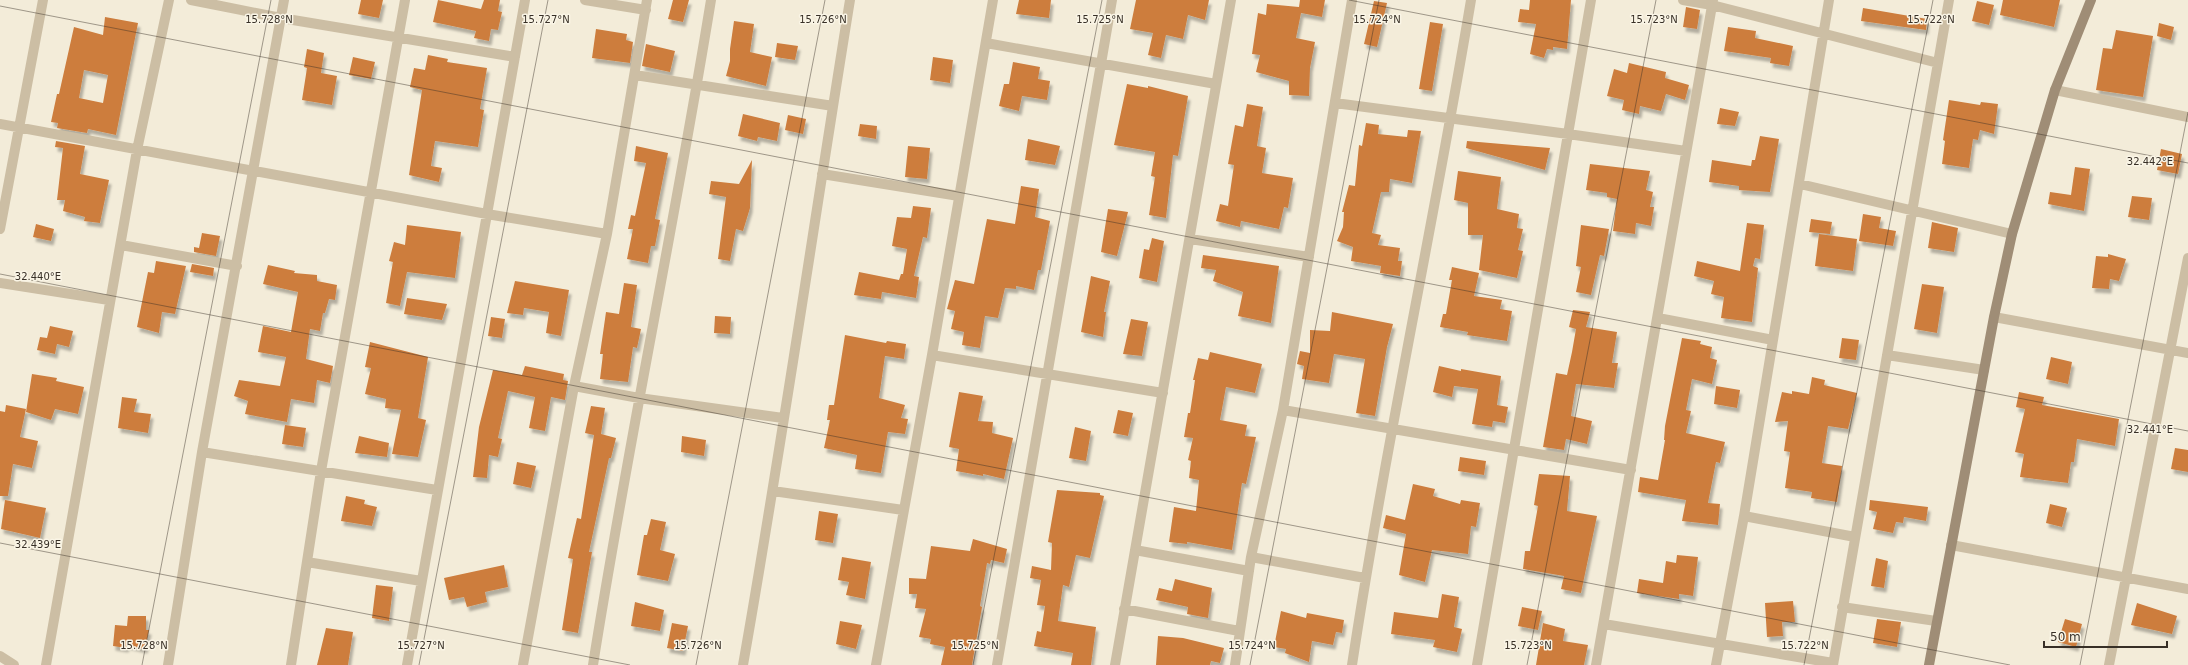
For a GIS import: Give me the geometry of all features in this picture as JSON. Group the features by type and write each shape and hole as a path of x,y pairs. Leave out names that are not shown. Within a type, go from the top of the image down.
{"street":[{"path":"0,229 43,0"},
{"path":"46,665 109,300 121,245 137,150 169,0"},
{"path":"191,0 281,18 515,57"},
{"path":"168,665 202,452 237,266 284,0"},
{"path":"291,665 321,471 405,0"},
{"path":"406,665 525,0"},
{"path":"523,665 574,386 607,234 647,5 585,0"},
{"path":"593,665 614,530 697,85 710,0"},
{"path":"743,665 773,491 783,418 850,0"},
{"path":"876,665 932,355 993,0"},
{"path":"997,665 1112,0"},
{"path":"1115,665 1231,0"},
{"path":"1235,665 1251,558 1283,410 1352,0"},
{"path":"1352,665 1365,578 1452,119 1471,0"},
{"path":"1477,665 1591,0"},
{"path":"1683,0 1713,3 1823,35 1938,62"},
{"path":"1716,665 1744,516 1800,184 1829,0"},
{"path":"1604,624 1833,664 1949,0"},
{"path":"1929,665 1994,317 2012,234 2055,90 2091,0"},
{"path":"1596,665 1632,470 1686,151 1713,3"},
{"path":"986,43 1216,84"},
{"path":"635,75 833,106"},
{"path":"2055,90 2188,117"},
{"path":"1335,103 1686,151"},
{"path":"0,124 486,214 607,234"},
{"path":"822,174 959,196"},
{"path":"1800,184 2012,234"},
{"path":"1190,239 1309,258"},
{"path":"121,245 237,266"},
{"path":"2109,665 2188,258"},
{"path":"0,283 109,300"},
{"path":"1994,317 2188,353"},
{"path":"1658,318 1773,340"},
{"path":"932,355 1163,393"},
{"path":"1887,355 1984,370"},
{"path":"574,386 639,398 783,418"},
{"path":"1283,410 1632,470"},
{"path":"202,452 437,490"},
{"path":"773,491 903,510"},
{"path":"1744,516 1855,537"},
{"path":"1951,545 2188,589"},
{"path":"1135,550 1249,571"},
{"path":"1251,558 1365,578"},
{"path":"307,562 421,581"},
{"path":"1842,607 1936,621"},
{"path":"1124,609 1239,631"},
{"path":"0,656 14,665"}],"building":[{"path":"361,0 383,0 379,18 358,14"},
{"path":"438,0 481,9 484,0 500,0 498,11 502,12 498,30 491,29 489,41 474,38 476,31 433,22"},
{"path":"673,0 689,0 683,22 668,19"},
{"path":"1019,0 1051,0 1049,18 1016,14"},
{"path":"1136,0 1209,0 1205,20 1188,15 1183,39 1166,35 1161,58 1148,55 1153,33 1130,29"},
{"path":"1300,0 1325,0 1322,17 1301,13 1296,38 1315,42 1310,68 1309,96 1289,95 1289,81 1256,72 1260,55 1252,54 1258,13 1266,15 1267,4 1299,7"},
{"path":"1530,0 1571,0 1567,49 1553,47 1553,50 1547,49 1544,58 1530,54 1536,24 1518,22 1520,9 1529,10"},
{"path":"2003,0 2060,0 2054,27 2000,15"},
{"path":"1374,1 1387,3 1377,47 1364,44"},
{"path":"1977,1 1994,5 1989,25 1972,21"},
{"path":"1686,7 1700,10 1697,29 1683,27"},
{"path":"1863,8 1927,19 1926,30 1861,21"},
{"path":"105,17 138,23 116,135 88,129 87,133 57,128 58,123 51,122 74,27 103,35","holes":["84,70 108,75 103,103 79,98"]},
{"path":"734,21 754,24 750,52 772,57 766,86 726,76 730,61"},
{"path":"1430,22 1443,24 1432,91 1419,89"},
{"path":"2159,23 2174,27 2171,40 2157,36"},
{"path":"1728,27 1756,31 1755,38 1793,46 1789,66 1770,63 1771,58 1724,51"},
{"path":"596,29 627,34 626,40 633,42 630,63 592,58"},
{"path":"2116,30 2153,36 2143,97 2096,90 2103,48 2112,49"},
{"path":"777,43 798,46 795,60 775,57"},
{"path":"646,44 675,51 670,72 642,66"},
{"path":"307,49 324,53 321,73 337,76 332,105 302,100 307,68 304,67"},
{"path":"428,55 448,59 447,62 487,68 480,109 484,110 478,147 435,141 431,166 442,168 439,182 409,175 422,90 410,87 414,68 425,70"},
{"path":"353,57 375,62 371,79 349,75"},
{"path":"933,57 953,60 950,83 930,80"},
{"path":"1013,62 1040,67 1038,79 1050,81 1047,100 1022,96 1019,111 999,106 1004,84 1009,84"},
{"path":"1629,63 1666,72 1665,78 1689,85 1685,100 1666,94 1661,111 1640,106 1639,114 1622,110 1624,100 1607,96 1614,69 1627,73"},
{"path":"1127,84 1148,88 1148,86 1188,96 1178,156 1173,155 1166,218 1149,215 1155,177 1151,176 1155,152 1114,145"},
{"path":"1949,100 1980,105 1981,102 1998,104 1994,134 1980,130 1978,140 1973,139 1969,168 1942,164 1945,141 1943,140"},
{"path":"1247,104 1263,107 1257,146 1266,148 1262,173 1293,178 1288,208 1284,207 1279,229 1241,221 1240,227 1216,221 1220,204 1228,206 1234,165 1228,164 1235,125 1243,127"},
{"path":"1720,108 1739,112 1735,126 1717,124"},
{"path":"743,114 780,123 777,141 758,137 757,141 738,136"},
{"path":"788,115 806,119 803,134 785,130"},
{"path":"1366,123 1379,125 1378,134 1407,137 1408,130 1421,131 1412,183 1390,179 1389,192 1381,192 1372,233 1381,235 1378,245 1400,248 1398,261 1402,261 1400,276 1380,273 1381,266 1351,261 1353,247 1337,241 1343,227 1344,212 1342,212 1349,185 1355,186 1359,145 1362,146"},
{"path":"860,124 877,126 876,139 858,136"},
{"path":"1760,136 1779,139 1770,192 1739,190 1739,186 1709,182 1712,160 1751,166 1752,160 1755,160"},
{"path":"1028,139 1060,146 1055,165 1025,160"},
{"path":"56,141 85,146 80,174 109,180 100,223 84,221 85,217 63,211 65,200 57,200 63,148 55,147"},
{"path":"1467,141 1550,148 1545,170 1466,148"},
{"path":"636,146 668,153 655,219 660,220 655,246 651,246 648,263 627,259 633,229 628,229 631,215 635,216 646,163 634,161"},
{"path":"908,146 930,148 927,179 905,177"},
{"path":"2161,149 2182,154 2178,174 2157,170"},
{"path":"752,160 750,208 743,231 736,229 730,261 718,259 726,197 709,194 711,181 739,184"},
{"path":"1590,164 1650,171 1646,190 1653,192 1650,207 1654,207 1651,226 1636,223 1635,234 1613,231 1617,199 1607,197 1607,193 1586,190"},
{"path":"2075,167 2090,169 2084,211 2048,204 2050,192 2071,195"},
{"path":"1458,171 1501,177 1497,209 1519,214 1517,228 1523,229 1518,250 1523,251 1517,278 1479,270 1483,235 1468,235 1468,203 1454,200"},
{"path":"1021,186 1039,189 1035,217 1050,221 1041,270 1038,270 1034,290 1016,286 1016,289 1005,288 998,318 985,316 980,348 962,345 964,332 951,329 955,311 947,309 955,280 974,284 987,219 1015,224"},
{"path":"2132,196 2152,198 2149,220 2128,217"},
{"path":"913,206 931,208 927,238 923,237 914,276 919,277 916,298 882,292 881,299 854,295 859,272 899,280 901,274 903,274 907,249 892,246 897,217 911,218"},
{"path":"1108,209 1128,212 1117,256 1101,252"},
{"path":"1863,214 1881,217 1879,228 1896,231 1893,246 1859,241"},
{"path":"1811,219 1832,222 1830,234 1809,232"},
{"path":"1932,222 1958,228 1954,252 1928,248"},
{"path":"1747,223 1764,225 1760,259 1755,258 1753,266 1758,268 1752,322 1721,318 1724,297 1711,294 1714,281 1694,276 1697,261 1740,271"},
{"path":"36,224 54,229 51,241 33,237"},
{"path":"407,225 461,232 455,278 407,272 400,306 386,303 393,262 389,261 394,242 405,245"},
{"path":"1581,225 1609,229 1604,256 1600,255 1591,295 1576,292 1581,267 1576,266"},
{"path":"202,233 220,236 216,256 194,252 194,247 199,248"},
{"path":"1819,234 1857,239 1853,271 1815,266"},
{"path":"1152,238 1164,241 1157,282 1139,278 1144,249 1149,250"},
{"path":"2108,254 2126,259 2119,281 2110,279 2109,289 2092,288 2096,256 2108,257"},
{"path":"1203,255 1279,266 1271,323 1238,316 1243,292 1213,281 1216,270 1201,268"},
{"path":"156,261 186,266 175,314 162,312 159,333 137,327 148,272 154,273"},
{"path":"192,264 214,268 213,276 190,272"},
{"path":"268,265 295,271 294,273 317,275 317,281 337,285 335,300 329,299 325,313 323,313 320,331 310,329 306,359 333,366 330,383 317,380 314,403 291,399 287,422 245,414 248,401 234,396 239,380 280,386 286,357 258,352 263,326 291,332 298,292 263,284"},
{"path":"1452,267 1479,273 1474,296 1502,300 1500,309 1512,311 1507,341 1467,335 1468,332 1440,327 1443,314 1446,314 1452,280 1449,280"},
{"path":"1091,276 1110,281 1104,312 1106,312 1103,337 1081,332"},
{"path":"515,281 569,290 561,336 546,333 549,312 524,308 523,315 507,313"},
{"path":"624,283 637,285 631,327 641,329 637,348 633,347 628,382 600,379 603,354 600,354 606,312 619,314"},
{"path":"1922,284 1944,287 1937,333 1914,329"},
{"path":"407,298 447,304 442,320 404,314"},
{"path":"1573,310 1590,312 1586,327 1617,332 1612,363 1618,363 1614,388 1576,384 1571,416 1592,421 1587,444 1566,439 1564,450 1543,447 1556,373 1567,375 1576,329 1569,327"},
{"path":"1332,312 1393,324 1387,347 1375,416 1356,413 1365,359 1334,354 1329,383 1302,379 1304,366 1297,364 1300,351 1310,353 1310,330 1330,331"},
{"path":"715,316 731,317 730,334 714,333"},
{"path":"491,317 505,319 502,338 488,336"},
{"path":"1131,319 1148,322 1142,356 1123,354"},
{"path":"50,326 73,331 69,347 57,344 55,354 37,350 40,337 47,338"},
{"path":"845,335 886,343 887,341 906,344 904,359 885,356 879,398 905,405 901,418 908,419 905,434 888,432 881,473 855,469 857,455 824,448 830,420 827,420 829,405 834,405"},
{"path":"1682,338 1701,341 1700,344 1712,347 1710,358 1717,360 1712,384 1692,379 1686,410 1691,411 1686,433 1725,442 1720,463 1716,462 1708,503 1720,504 1718,525 1682,521 1686,500 1638,492 1640,477 1658,480 1665,440 1665,426"},
{"path":"1842,338 1859,340 1856,360 1839,358"},
{"path":"370,342 428,357 418,418 426,420 418,457 392,454 401,410 385,408 386,399 365,394 371,368 365,367"},
{"path":"1210,352 1262,364 1255,393 1226,387 1220,420 1247,425 1245,436 1256,437 1246,484 1242,483 1232,550 1187,542 1187,544 1169,542 1174,507 1196,511 1199,480 1189,478 1191,461 1188,460 1193,438 1184,437 1188,413 1190,413 1195,380 1193,380 1198,358 1208,360"},
{"path":"2051,357 2072,362 2068,384 2046,379"},
{"path":"525,366 564,374 563,380 568,381 565,400 551,397 545,431 529,428 535,397 508,391 498,438 502,439 498,457 489,455 487,478 473,477 479,427 493,370 522,375"},
{"path":"1439,366 1461,371 1461,369 1501,376 1497,405 1508,407 1505,423 1493,421 1492,427 1472,424 1478,389 1454,386 1452,397 1433,392"},
{"path":"32,374 57,378 56,381 84,387 78,414 55,409 51,420 26,412"},
{"path":"1812,377 1825,380 1824,385 1857,393 1848,429 1828,426 1822,463 1842,466 1837,502 1811,498 1812,492 1785,488 1790,452 1784,451 1788,421 1775,422 1782,392 1792,394 1792,391 1809,394"},
{"path":"1716,386 1740,390 1737,408 1714,404"},
{"path":"959,392 983,396 978,421 993,422 992,433 1013,438 1004,479 983,474 983,476 956,471 959,449 949,447"},
{"path":"2019,392 2044,397 2042,405 2119,419 2115,446 2077,439 2074,462 2071,462 2068,483 2020,477 2024,454 2015,452 2025,409 2016,407"},
{"path":"122,397 137,399 134,412 151,414 148,433 118,428"},
{"path":"6,405 26,409 20,437 38,441 32,468 13,464 8,496 0,496 0,411 5,412"},
{"path":"591,406 605,408 601,434 616,438 611,458 609,458 589,552 592,552 578,633 562,630 573,559 568,558 577,518 581,519 594,435 585,433"},
{"path":"1118,410 1133,413 1128,436 1113,433"},
{"path":"285,425 306,428 303,447 282,444"},
{"path":"1075,427 1091,431 1086,461 1069,458"},
{"path":"359,436 389,443 387,457 355,453"},
{"path":"682,436 706,440 704,456 681,452"},
{"path":"2175,448 2188,450 2188,472 2171,469"},
{"path":"1460,457 1486,461 1484,475 1458,471"},
{"path":"517,462 536,466 531,488 513,484"},
{"path":"1539,474 1570,476 1567,511 1597,516 1581,593 1561,589 1564,576 1523,569 1525,551 1530,551 1538,506 1534,505"},
{"path":"1413,484 1435,489 1433,496 1460,504 1461,500 1480,503 1476,527 1471,526 1468,554 1432,550 1425,582 1399,575 1406,534 1383,528 1386,515 1405,520"},
{"path":"1057,490 1100,493 1100,495 1104,496 1090,558 1076,555 1069,587 1063,585 1058,621 1096,627 1091,665 1071,665 1073,653 1034,646 1037,631 1041,632 1045,606 1037,605 1041,580 1030,578 1032,566 1051,570 1052,543 1048,542"},
{"path":"346,496 365,500 364,504 377,507 372,526 341,521"},
{"path":"5,500 46,508 40,538 1,529"},
{"path":"1870,500 1928,507 1926,521 1904,517 1903,523 1896,522 1893,533 1873,529 1877,512 1869,510"},
{"path":"2050,504 2067,508 2062,527 2046,523"},
{"path":"819,511 838,514 833,543 815,540"},
{"path":"651,519 666,522 660,550 675,554 668,581 637,575 644,535 647,535"},
{"path":"973,539 1007,549 1004,563 991,560 990,564 987,563 980,606 982,607 972,665 941,665 945,647 930,644 931,639 919,637 926,609 915,608 917,594 909,594 909,578 926,579 931,546 970,551"},
{"path":"1677,555 1698,557 1693,596 1679,594 1679,599 1637,593 1639,579 1663,583 1666,561 1676,563"},
{"path":"842,557 871,562 865,599 846,595 849,582 838,580"},
{"path":"1876,558 1888,561 1884,588 1871,586"},
{"path":"504,565 508,587 485,592 487,602 467,607 464,597 449,600 444,578"},
{"path":"1175,579 1212,588 1208,618 1187,614 1188,607 1156,600 1159,588 1172,591"},
{"path":"376,585 393,587 389,621 372,618"},
{"path":"1442,594 1459,597 1454,627 1462,629 1457,652 1433,647 1435,640 1391,634 1394,612 1438,618"},
{"path":"1793,601 1795,622 1782,622 1783,636 1767,637 1765,603"},
{"path":"635,602 664,610 660,631 631,626"},
{"path":"2137,603 2177,616 2172,634 2131,625"},
{"path":"1522,607 1542,611 1538,630 1518,626"},
{"path":"1281,611 1306,618 1307,613 1344,620 1342,633 1336,632 1333,645 1312,641 1309,662 1285,653 1286,649 1274,647"},
{"path":"128,616 146,616 146,630 149,630 145,649 127,645 126,648 113,646 115,625 127,626"},
{"path":"1877,619 1901,622 1897,647 1873,643"},
{"path":"2065,619 2082,624 2076,647 2058,642"},
{"path":"840,621 862,625 856,649 836,644"},
{"path":"672,623 688,626 683,651 667,648"},
{"path":"1543,623 1565,629 1563,641 1588,645 1584,665 1536,665"},
{"path":"326,628 353,632 348,665 317,665"},
{"path":"1158,636 1183,638 1224,648 1220,663 1211,661 1210,665 1156,665"}]}
